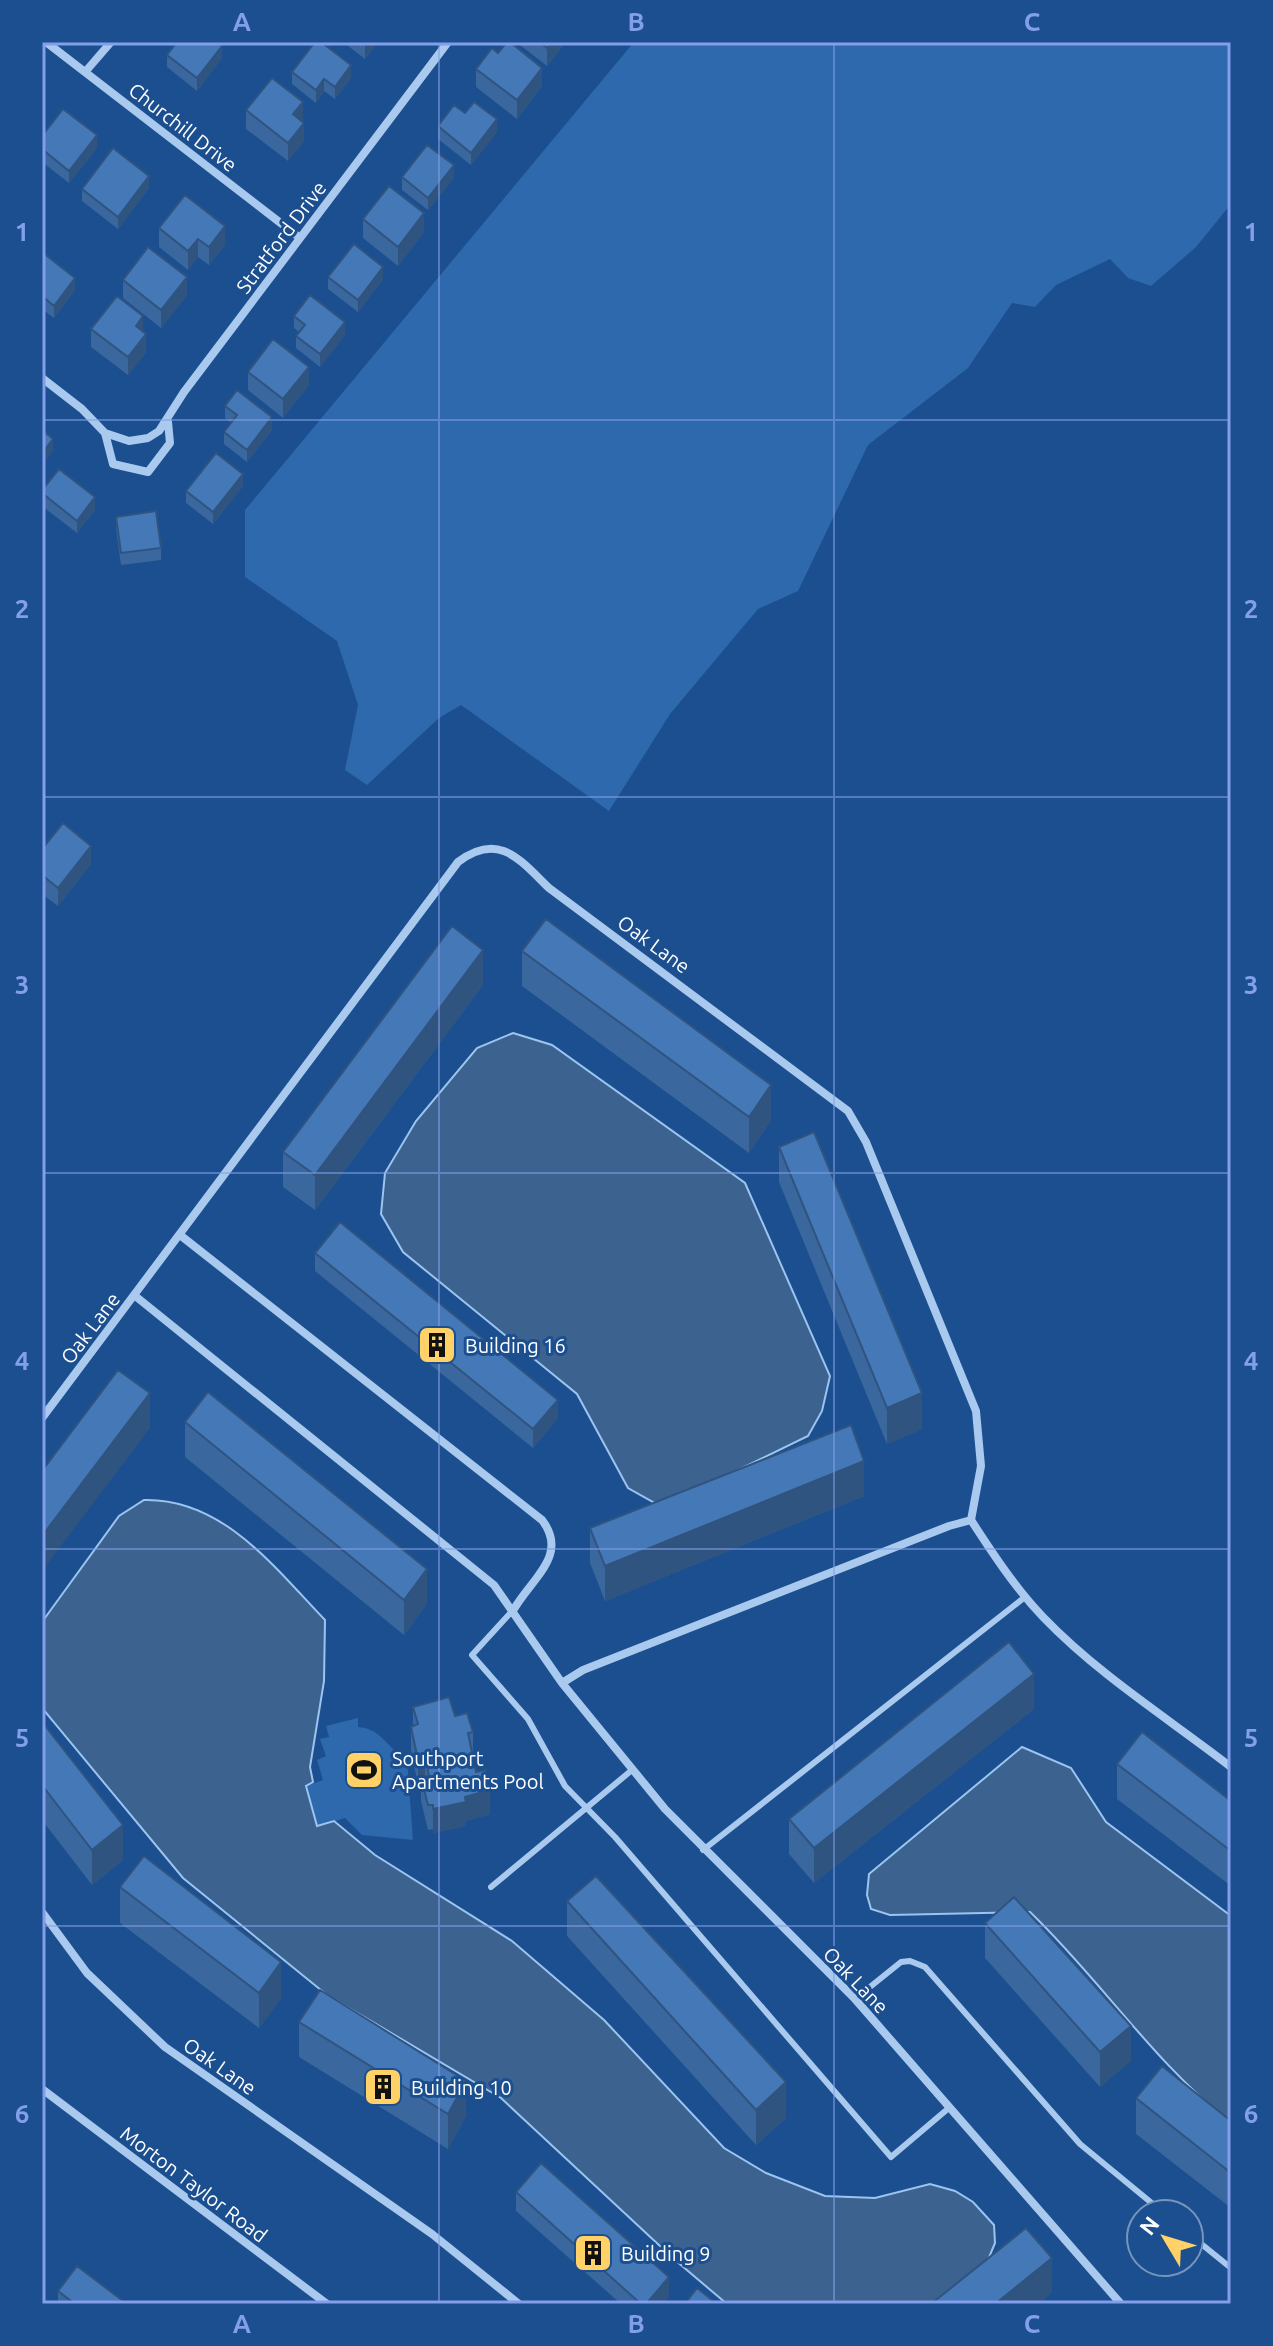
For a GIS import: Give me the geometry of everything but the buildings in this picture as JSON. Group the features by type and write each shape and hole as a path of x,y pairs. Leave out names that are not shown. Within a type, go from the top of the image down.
{"street":[{"name":"Churchill Drive","path":"46,42 300,238"},
{"path":"86,71 111,42"},
{"name":"Stratford Drive","path":"105,433 113,464 148,472 170,443 168,422 184,392 448,42"},
{"path":"42,378 82,409 105,433 135,441 148,438 168,422"},
{"name":"Oak Lane","path":"42,1418 458,862 471,852 486,848 514,854 549,888 848,1111 857,1124 976,1411 981,1466 971,1520"},
{"path":"180,1235 542,1520 554,1540 552,1553 514,1609"},
{"name":"Oak Lane","path":"134,1295 494,1585 514,1609 562,1683 632,1770 703,1850 855,1999 1121,2304"},
{"path":"562,1683 597,1664 971,1520 1025,1597 1078,1649 1231,1767"},
{"name":"Oak Lane","path":"42,1912 87,1973 165,2047 432,2234 519,2304"},
{"name":"Morton Taylor Road","path":"42,2089 327,2304"}],"lane":[{"path":"703,1850 1025,1597"},
{"path":"514,1609 472,1655 528,1719 565,1786 891,2157 950,2107"},
{"path":"491,1887 632,1770"},
{"path":"855,1999 901,1962 910,1961 925,1967 1080,2144 1146,2198"},
{"path":"1205,2247 1231,2268"}],"shaded area":[{"path":"634,42 1231,42 1231,204 1196,247 1151,286 1128,278 1110,259 1056,285 1035,307 1012,303 968,368 868,445 798,591 758,609 670,714 609,811 461,705 439,718 367,785 345,770 358,705 337,641 245,577 245,510"},
{"path":"513,1033 552,1045 745,1183 830,1376 822,1411 808,1436 662,1507 628,1488 577,1394 403,1252 381,1214 385,1173 416,1121 477,1048"},
{"path":"144,1500 172,1502 223,1523 267,1559 325,1620 324,1681 310,1767 313,1782 306,1786 317,1826 334,1821 375,1855 512,1941 604,2020 724,2148 766,2173 825,2196 875,2198 930,2184 955,2191 973,2202 994,2225 995,2243 988,2260 933,2304 727,2304 675,2260 501,2098 327,1995 183,1878 42,1708 42,1622 119,1516"},
{"name":"Southport Apartments Pool","path":"358,1718 358,1727 374,1732 407,1759 413,1840 362,1835 345,1818 317,1827 306,1786 323,1780 317,1760 326,1756 320,1739 329,1737 326,1726"},
{"path":"1022,1747 1071,1768 1106,1822 1231,1916 1231,2123 1177,2075 1030,1912 890,1915 871,1909 867,1895 869,1874"}],"place":[{"name":"Building 16","path":"437,1345"},
{"name":"Southport Apartments Pool","path":"364,1770"},
{"name":"Building 10","path":"383,2087"},
{"name":"Building 9","path":"593,2253"}]}
